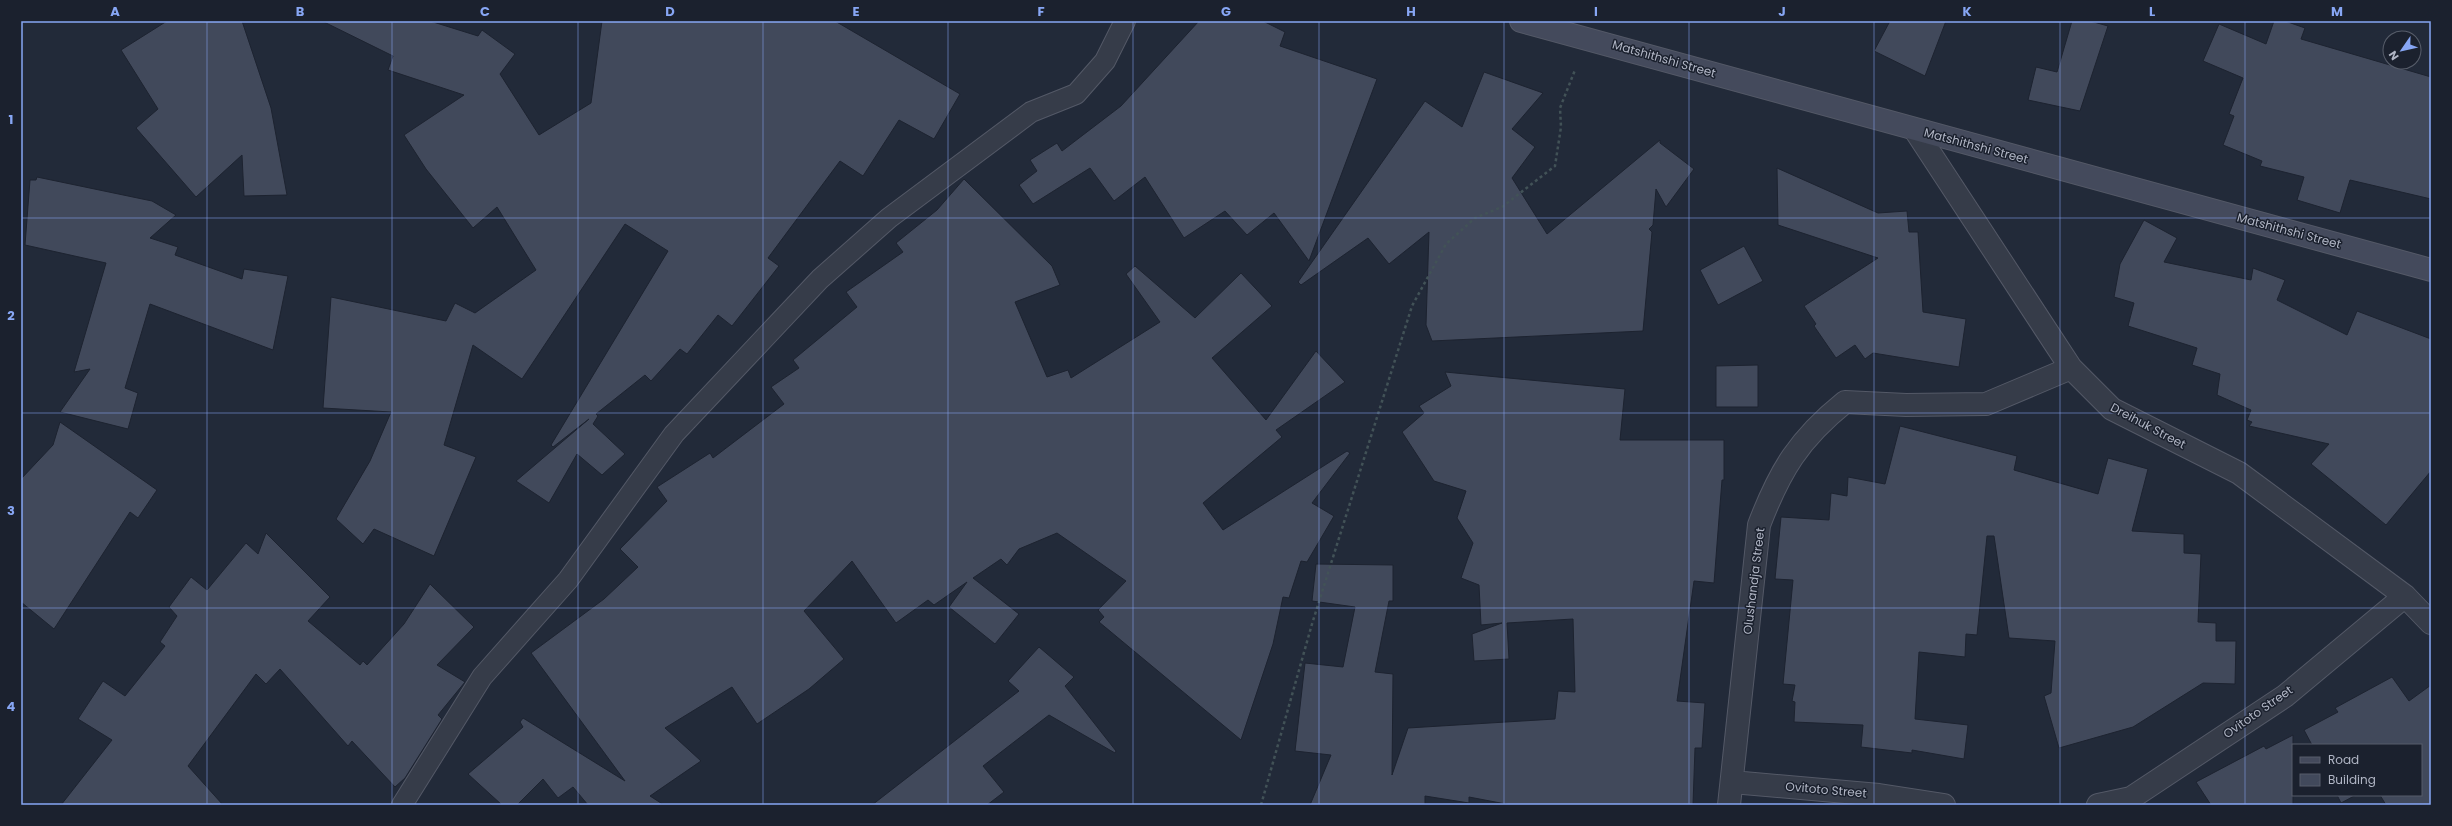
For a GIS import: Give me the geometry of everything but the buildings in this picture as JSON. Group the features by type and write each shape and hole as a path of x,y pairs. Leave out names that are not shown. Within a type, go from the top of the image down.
{"main road":[{"name":"Matshithshi Street","path":"1521,21 1588,38 1915,130 2431,270"}],"street":[{"name":"Dreihuk Street","path":"1915,130 2071,368 2112,410 2239,473 2405,596 2431,623"},
{"name":"Olushandja Street","path":"1729,805 1759,525 1774,485 1799,447 1821,421 1845,402 1986,404 2071,368"},
{"name":"Ovitoto Street","path":"2098,805 2132,798 2285,696 2405,596"},
{"name":"Ovitoto Street","path":"1732,782 1879,795 1944,805"}],"lane":[{"path":"402,805 482,678 568,580 674,434 820,278 889,218 1031,112 1076,94 1105,61 1125,21"}],"path":[{"path":"1262,805 1312,624 1412,306 1446,244 1475,218 1502,207 1555,166 1561,127 1560,108 1588,38"}]}
